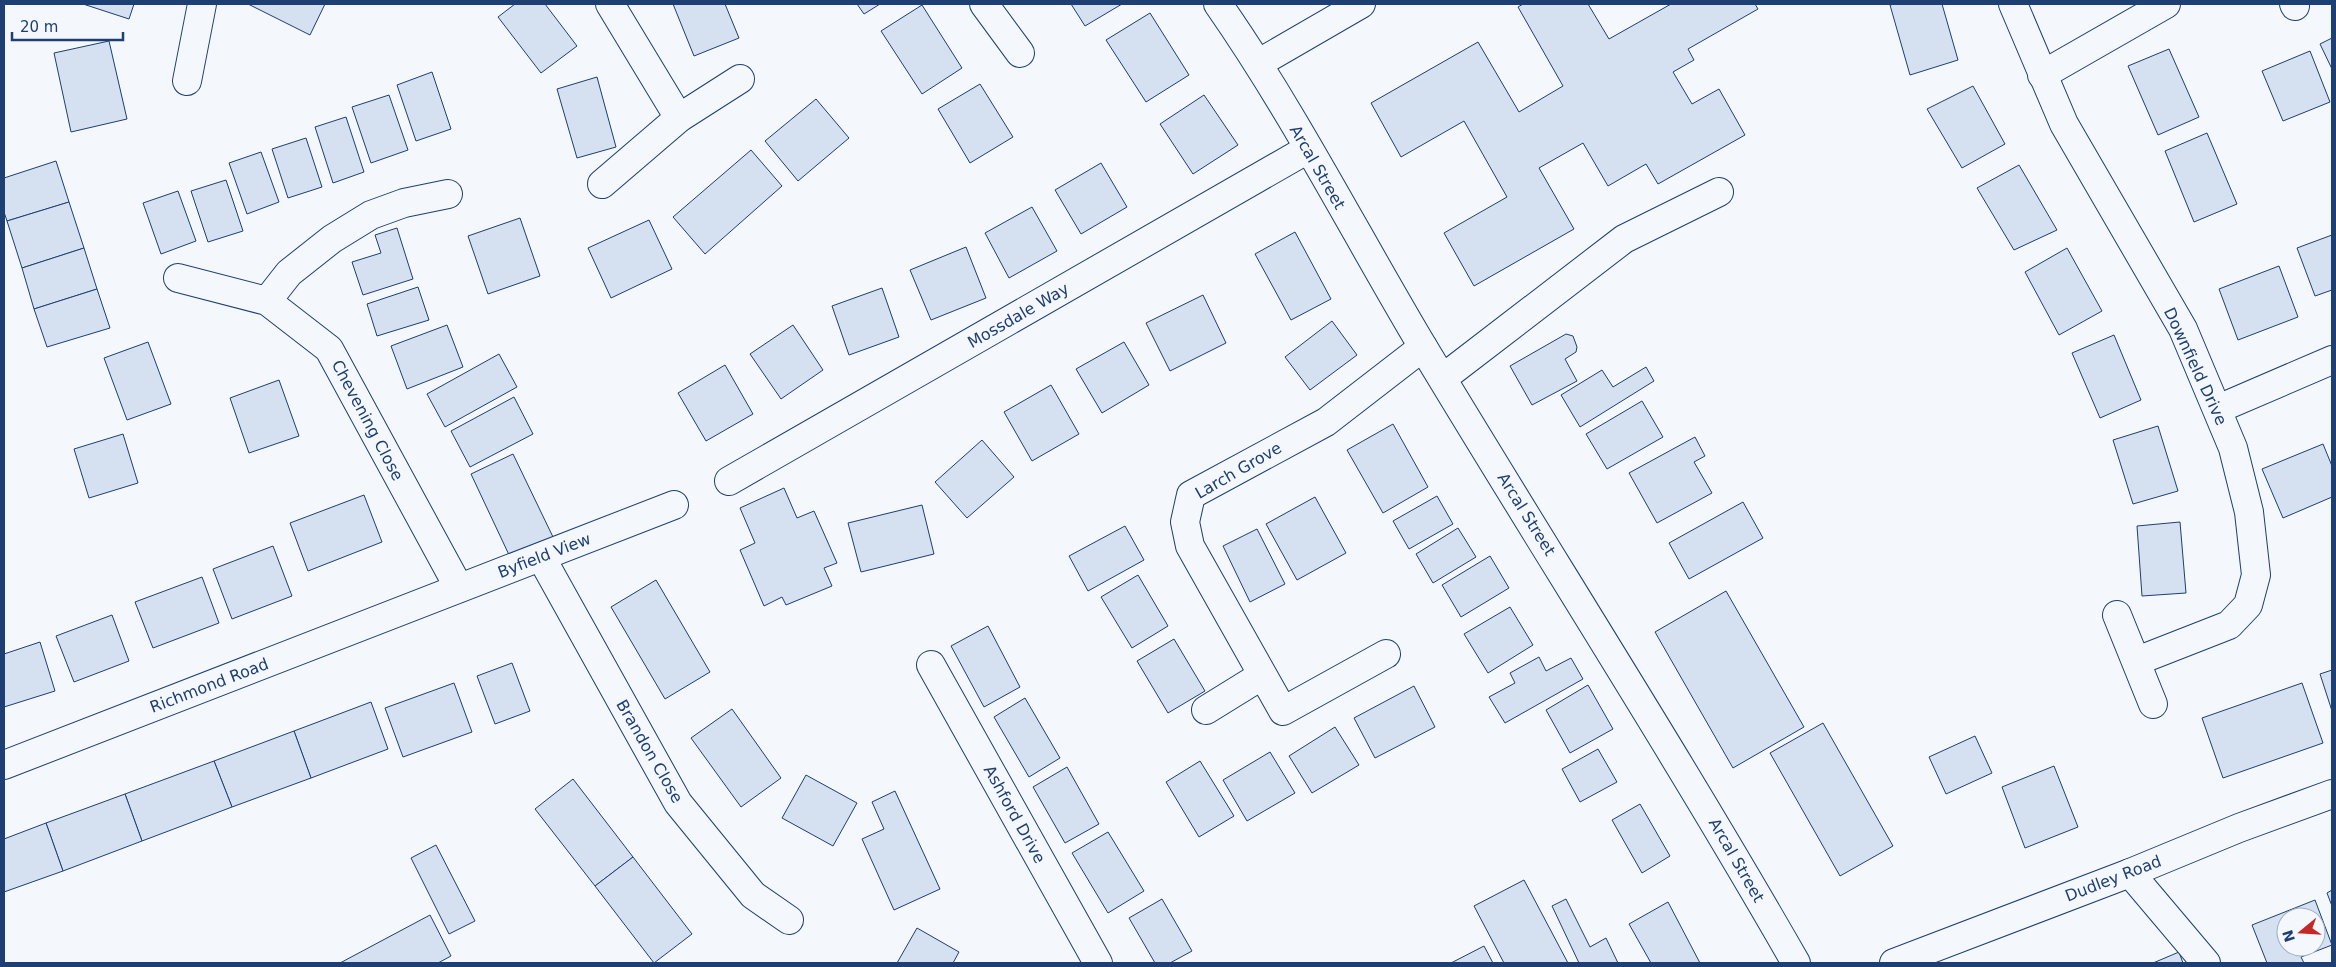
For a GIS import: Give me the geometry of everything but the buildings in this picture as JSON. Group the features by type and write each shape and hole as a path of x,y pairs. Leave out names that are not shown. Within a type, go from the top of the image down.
{"street":[{"path":"187,81 202,4"},
{"path":"610,4 679,118"},
{"path":"984,4 1020,53"},
{"name":"Arcal Street","path":"1218,4 1259,63 1423,347 1715,821 1796,963"},
{"path":"1259,63 1360,4"},
{"name":"Downfield Drive","path":"2014,4 2064,124 2183,329 2233,448 2249,512 2256,575 2248,605 2229,625 2138,661"},
{"path":"2042,75 2166,4"},
{"path":"602,184 679,118 740,79"},
{"name":"Mossdale Way","path":"729,482 1308,149"},
{"path":"1443,378 1624,239 1719,192"},
{"path":"267,302 289,273 332,239 371,215 404,202 448,194"},
{"name":"Chevening Close","path":"178,278 267,302 329,349 459,588"},
{"name":"Larch Grove","path":"1386,654 1283,711 1190,546 1185,522 1191,495 1326,422 1423,347"},
{"path":"2218,410 2332,360"},
{"name":"Byfield View","path":"414,606 674,505"},
{"name":"Brandon Close","path":"541,557 678,803 753,895 790,920"},
{"name":"Richmond Road","path":"4,765 414,606"},
{"path":"2117,615 2138,661 2153,704"},
{"name":"Ashford Drive","path":"931,665 1098,963"},
{"path":"1206,710 1262,676"},
{"name":"Dudley Road","path":"1894,963 2130,873 2239,828 2332,794"},
{"path":"2130,873 2206,963"}]}
